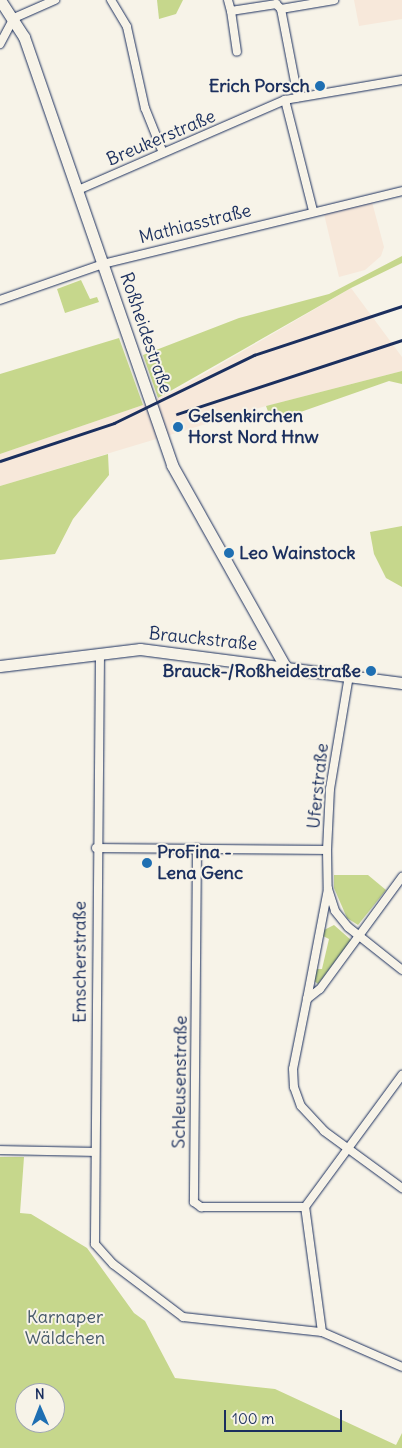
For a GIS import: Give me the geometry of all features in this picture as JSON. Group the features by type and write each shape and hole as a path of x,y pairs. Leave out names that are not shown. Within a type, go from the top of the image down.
{"street":[{"name":"Roßheidestraße","path":"0,0 14,18 24,37 172,465 285,666"},
{"path":"0,44 14,18 55,0"},
{"path":"111,0 126,27 144,108 163,153"},
{"path":"228,0 237,52"},
{"path":"281,8 305,2 334,0"},
{"path":"231,11 276,4 281,8 298,97"},
{"name":"Breukerstraße","path":"78,190 285,100 402,80"},
{"path":"285,100 313,211"},
{"name":"Mathiasstraße","path":"0,300 103,264 313,211 402,191"},
{"name":"Brauckstraße","path":"0,666 100,654 167,651 402,682"},
{"name":"Emscherstraße","path":"100,654 96,848 95,1244 113,1264 183,1317 322,1332 402,1368"},
{"name":"Uferstraße","path":"96,848 327,850 330,789 349,676"},
{"name":"Schleusenstraße","path":"197,848 194,1202 201,1208 305,1207"},
{"path":"327,850 328,889 293,1069 294,1087 310,1119 402,1188"},
{"path":"307,999 320,988 402,877"},
{"path":"328,889 335,911 360,936 402,970"},
{"path":"322,1332 305,1207 402,1075"},
{"path":"0,1150 94,1152"}],"shaded area":[{"path":"354,0 402,0 402,19 359,26"},
{"path":"372,202 384,247 381,256 365,270 339,277 324,214"},
{"path":"351,288 402,357 402,371 266,406 0,486 0,454 143,405 178,389"}],"green space":[{"path":"157,0 183,0 176,14 159,19"},
{"path":"402,256 402,263 351,288 158,398 143,355 239,318 329,294"},
{"path":"81,280 90,299 97,297 99,302 65,313 57,289"},
{"path":"119,338 143,405 0,454 0,374"},
{"path":"402,371 402,384 389,381 272,422 266,406"},
{"path":"108,454 109,475 73,519 55,554 0,560 0,486"},
{"path":"402,526 402,587 386,578 374,554 370,532"},
{"path":"334,875 368,875 386,890 358,925 347,918 334,888"},
{"path":"334,925 351,940 318,984 314,981 316,969 322,969 329,939 323,936 324,930"},
{"name":"Karnaper Wäldchen","path":"0,1157 24,1157 20,1213 31,1214 87,1248 134,1313 145,1321 175,1378 275,1389 396,1445 402,1433 402,1448 0,1448"}],"railway":[{"path":"0,461 114,423 254,355 402,306"},
{"path":"177,414 402,340"}],"place":[{"name":"Erich Porsch","path":"320,86"},
{"name":"Gelsenkirchen Horst Nord Hnw","path":"178,427"},
{"name":"Leo Wainstock","path":"229,553"},
{"name":"Brauck-/Roßheidestraße","path":"371,671"},
{"name":"ProFina - Lena Genc","path":"147,863"}]}
